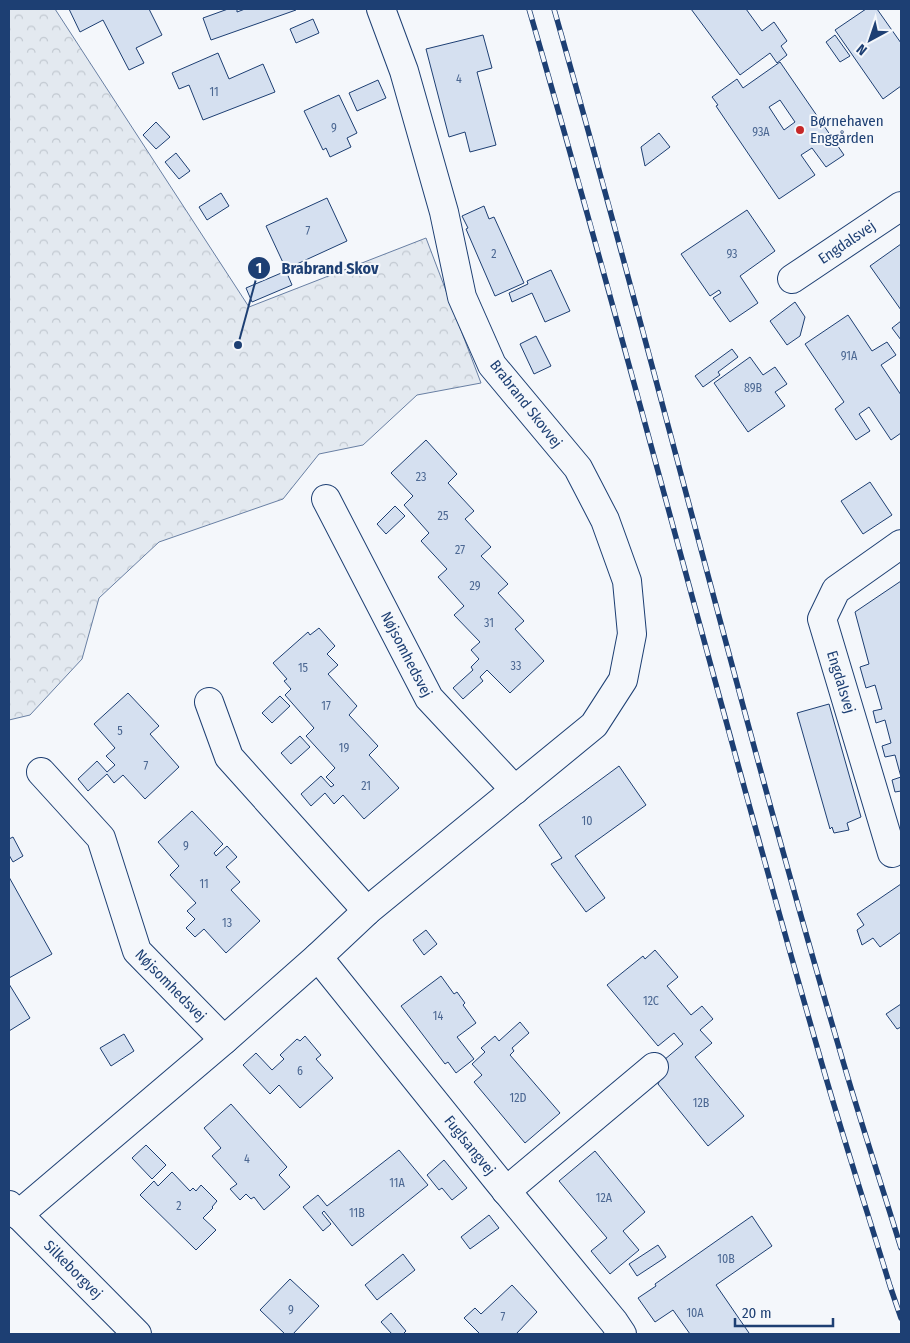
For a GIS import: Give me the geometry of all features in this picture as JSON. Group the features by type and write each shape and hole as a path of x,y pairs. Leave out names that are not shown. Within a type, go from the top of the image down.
{"street":[{"name":"Brabrand Skovvej","path":"382,9 404,71 444,212 462,297 492,365 578,468 605,520 627,581 632,634 623,680 594,725 515,790"},
{"name":"Engdalsvej","path":"792,279 901,206"},
{"name":"Nøjsomhedsvej","path":"326,499 429,698 515,790"},
{"name":"Engdalsvej","path":"892,853 822,619 836,590 901,544"},
{"path":"209,702 229,757 367,911"},
{"name":"Nøjsomhedsvej","path":"41,772 101,838 137,951 224,1040"},
{"path":"14,1210 224,1040 367,911 515,790"},
{"name":"Fuglsangvej","path":"318,957 622,1334"},
{"path":"506,1191 654,1067"},
{"name":"Silkeborgvej","path":"14,1210 137,1334"}],"green space":[{"path":"9,9 55,9 249,307 426,238 481,383 417,395 363,445 319,454 283,499 159,542 99,598 82,659 30,715 9,720"}],"building":[{"path":"69,9 149,9 162,35 136,48 144,63 129,70 103,20 80,32"},
{"path":"228,9 237,9 237,12 245,9 296,10 211,40 203,18"},
{"path":"691,9 746,9 762,31 774,22 787,41 781,46 787,55 777,63 770,53 740,75"},
{"path":"866,9 877,9 901,43 901,86 883,99 835,30"},
{"path":"313,19 319,33 296,43 290,29"},
{"path":"483,35 492,68 477,72 496,145 470,152 465,132 449,137 426,49"},
{"path":"835,35 850,56 840,62 826,42"},
{"path":"218,53 229,79 263,64 275,92 203,120 189,85 179,89 172,73"},
{"path":"780,62 844,155 826,167 812,148 801,155 815,175 779,199 716,106 718,105 712,97 737,79 743,88","holes":["780,100 795,122 784,130 769,107"]},
{"path":"378,80 386,98 357,111 349,93"},
{"path":"339,95 357,133 347,138 351,147 330,157 326,148 323,150 304,111"},
{"path":"156,122 170,137 156,149 143,135"},
{"path":"659,133 670,147 645,166 641,147"},
{"path":"176,153 190,171 179,179 165,162"},
{"path":"221,193 229,206 207,220 199,207"},
{"path":"327,198 347,241 286,269 266,226"},
{"path":"484,206 489,219 494,217 524,283 495,296 462,216"},
{"path":"747,210 775,251 740,276 758,303 730,322 713,298 721,293 719,290 710,296 681,254"},
{"path":"901,244 901,310 870,266"},
{"path":"551,270 570,311 545,322 532,293 512,302 509,293 528,284 527,281"},
{"path":"286,271 292,285 252,302 246,288"},
{"path":"795,302 805,317 800,336 787,345 770,321"},
{"path":"848,315 872,351 887,342 896,355 881,365 901,395 901,433 891,440 869,407 859,414 870,431 856,440 835,409 844,402 805,344"},
{"path":"901,321 901,340 892,328"},
{"path":"536,336 551,366 534,374 520,344"},
{"path":"732,349 738,357 718,372 720,375 703,387 695,376"},
{"path":"750,357 763,375 775,367 787,384 775,392 785,406 748,432 714,383"},
{"path":"426,440 457,474 448,483 474,511 465,519 491,547 481,556 508,584 498,593 524,621 515,629 544,661 510,693 487,670 480,677 483,681 463,699 453,688 473,670 471,667 479,659 471,650 480,642 454,615 464,606 438,577 447,569 421,541 429,533 404,505 413,496 391,473"},
{"path":"870,482 892,515 863,534 841,501"},
{"path":"395,506 405,516 386,534 377,524"},
{"path":"901,581 901,777 895,755 885,757 882,746 891,743 885,720 876,723 873,711 882,709 875,685 866,688 860,667 869,664 855,612"},
{"path":"319,628 335,646 327,654 338,665 328,674 357,706 349,715 378,746 369,755 399,788 364,819 343,795 334,804 325,793 311,806 301,794 321,776 331,787 334,785 326,777 335,768 306,736 314,728 285,695 291,689 284,681 287,679 273,663 308,632 310,635"},
{"path":"128,693 159,726 150,734 179,767 145,799 123,775 114,783 107,774 88,791 78,779 97,761 107,772 115,765 106,756 115,748 94,724"},
{"path":"280,696 290,706 272,723 262,713"},
{"path":"829,704 861,817 847,823 849,830 834,833 832,827 830,829 797,713"},
{"path":"300,736 310,747 291,764 281,753"},
{"path":"619,766 646,805 575,856 605,898 586,912 551,864 562,858 539,825"},
{"path":"901,777 901,791 895,792 892,780"},
{"path":"192,811 223,844 214,853 216,856 227,846 237,857 226,867 240,882 231,890 260,921 226,953 204,929 195,937 186,928 195,919 187,911 196,903 170,875 179,866 158,842"},
{"path":"13,837 23,856 13,862 9,855 9,839"},
{"path":"9,877 52,954 9,978"},
{"path":"901,884 901,932 880,947 873,938 862,945 857,930 864,925 857,914"},
{"path":"426,930 437,944 424,955 413,940"},
{"path":"655,950 678,977 667,986 691,1015 702,1006 713,1019 700,1030 712,1043 695,1057 744,1116 708,1146 658,1084 667,1064 664,1060 683,1044 674,1033 658,1046 607,985 643,956 645,959"},
{"path":"441,976 454,994 457,992 465,1003 463,1005 476,1023 457,1037 474,1059 456,1073 448,1062 445,1064 401,1006"},
{"path":"9,984 30,1018 9,1031"},
{"path":"901,1004 901,1027 897,1029 886,1014"},
{"path":"520,1022 529,1033 512,1048 514,1051 510,1055 560,1113 525,1143 474,1082 482,1075 472,1064 485,1052 481,1048 495,1036 499,1041"},
{"path":"124,1034 134,1051 111,1066 100,1048"},
{"path":"305,1036 321,1055 316,1059 333,1078 300,1108 279,1085 270,1094 243,1065 256,1053 272,1070 284,1059 280,1055 297,1039 300,1041"},
{"path":"231,1104 287,1167 279,1175 290,1187 264,1210 254,1197 251,1199 246,1194 240,1200 230,1189 237,1184 212,1156 221,1148 204,1128"},
{"path":"146,1145 166,1165 152,1179 132,1158"},
{"path":"399,1150 428,1185 352,1246 324,1211 322,1213 331,1224 323,1231 303,1207 318,1195 327,1206"},
{"path":"595,1151 645,1212 623,1231 639,1250 610,1274 591,1251 607,1238 559,1181"},
{"path":"444,1160 467,1188 452,1200 442,1188 439,1190 427,1175"},
{"path":"172,1172 190,1191 193,1188 196,1191 201,1185 217,1201 203,1218 216,1230 196,1250 140,1195 154,1181 158,1186"},
{"path":"489,1215 499,1228 470,1249 461,1237"},
{"path":"752,1216 772,1246 716,1285 749,1333 690,1334 673,1310 655,1322 638,1298"},
{"path":"658,1245 666,1257 637,1276 629,1264"},
{"path":"403,1254 415,1270 377,1300 365,1285"},
{"path":"290,1279 319,1306 293,1334 285,1334 260,1310"},
{"path":"512,1285 537,1312 516,1334 480,1334 464,1318 475,1308 481,1314"},
{"path":"391,1313 406,1331 403,1334 392,1334 381,1322"}],"railway":[{"path":"529,9 603,269 781,920 835,1109 901,1318"},
{"path":"554,9 591,139 802,921 847,1076 901,1248"}],"place":[{"name":"Børnehaven Enggården","path":"800,130"},
{"name":"Brabrand Skov","path":"238,345"}]}
